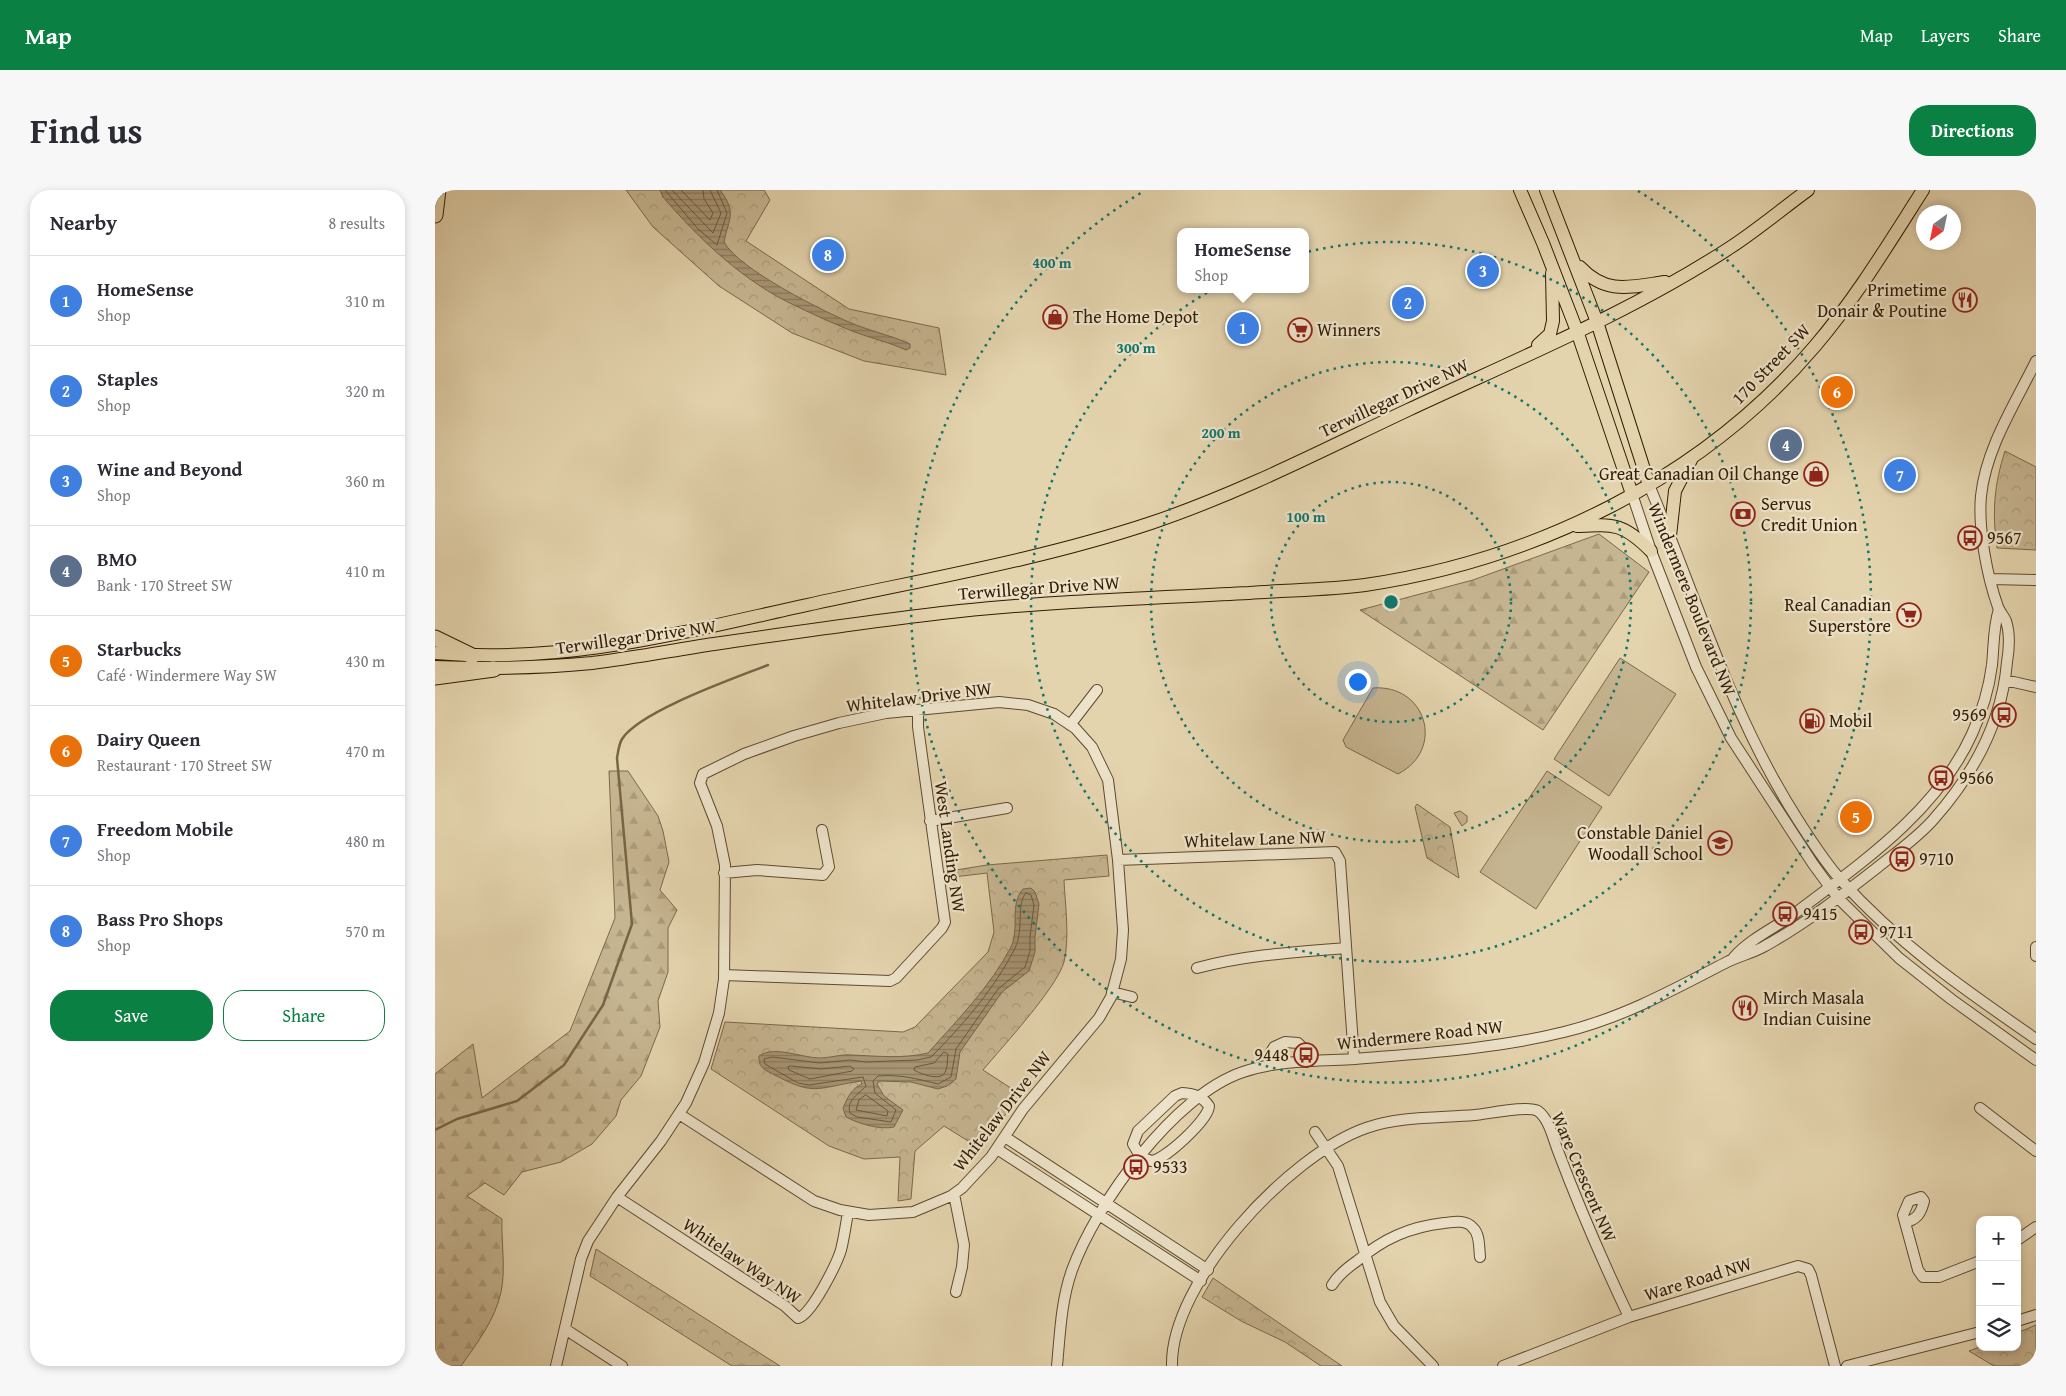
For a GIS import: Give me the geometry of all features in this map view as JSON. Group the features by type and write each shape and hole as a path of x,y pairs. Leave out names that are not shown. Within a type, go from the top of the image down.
{"highway":[{"path":"435,215 438,190"},
{"path":"435,638 472,656"},
{"path":"435,677 494,669"}],"main road":[{"name":"Windermere Boulevard NW","path":"1520,190 1577,331 1632,494"},
{"name":"Windermere Boulevard NW","path":"1546,190 1576,263 1597,322 1649,485"},
{"path":"1597,322 1675,281 1731,247 1808,190"},
{"name":"170 Street SW","path":"1632,494 1649,485 1726,433 1784,381 1816,345 1850,301 1923,190"},
{"path":"1576,263 1589,277 1607,286 1631,287 1675,281"},
{"path":"1531,353 1550,334 1553,321 1552,266"},
{"name":"Terwillegar Drive NW","path":"435,653 472,656 590,650 638,643 1089,541 1149,524 1206,503 1597,322"},
{"path":"1670,536 1675,491 1692,457"},
{"name":"Terwillegar Drive NW","path":"435,666 494,669 597,662 897,618 974,610 1365,585 1433,572 1504,552 1572,526 1632,494"},
{"path":"1572,526 1609,524 1639,539 1651,551"}],"street":[{"name":"Windermere Road NW","path":"1057,1366 1061,1315 1068,1285 1082,1246 1099,1215 1140,1156 1161,1132 1199,1097 1225,1079 1243,1072 1272,1065 1461,1051 1568,1032 1629,1010 1668,993 1731,960 1763,948 1839,898 1919,835 1953,797 1972,769 1988,739 1999,707 2008,655 2007,624 1999,609 1991,579 1980,511 1984,475 1996,441 2036,361"},
{"name":"Windermere Boulevard NW","path":"1649,485 1735,706 1758,753 1784,798 1839,878 1889,927 1945,976 2036,1039"},
{"name":"Windermere Boulevard NW","path":"1632,494 1651,551 1696,666 1731,738 1761,788 1829,886 1899,958 1951,1000 2036,1060"},
{"path":"1991,579 2036,580"},
{"name":"Windermere Road NW","path":"1731,960 1745,945 1797,912 1887,841 1920,811 1945,782 1963,754 1980,716 1989,684 1994,625 1999,609"},
{"path":"2005,680 2036,687"},
{"path":"1070,725 1097,690"},
{"name":"Whitelaw Drive NW","path":"679,1114 814,1201 848,1212 869,1215 898,1214 939,1202 954,1194 981,1169 1047,1077 1099,1018 1112,992 1121,959 1123,930 1118,860 1112,804 1104,768 1092,747 1070,725 1054,714 1028,704 999,702 918,710 839,723 794,736 744,754 703,774 700,783 717,826 725,873"},
{"name":"West Landing NW","path":"724,975 872,982 890,981 896,978 945,922 918,727 918,710"},
{"path":"930,821 1007,808"},
{"path":"556,1366 584,1249 592,1232 661,1141 679,1114 704,1063 719,1013 724,975 725,873 757,870 823,875 829,867 822,830"},
{"name":"Whitelaw Lane NW","path":"1118,860 1335,852 1340,861 1354,1059"},
{"path":"2036,947 2036,956"},
{"path":"1197,968 1232,959 1259,955 1346,948"},
{"path":"1112,992 1132,997"},
{"path":"1272,1065 1271,1052 1274,1047 1285,1042 1298,1043 1305,1050 1306,1062"},
{"path":"1182,1093 1199,1097 1209,1106 1207,1116 1162,1158 1151,1161 1140,1156 1134,1148 1134,1138 1153,1116 1182,1093"},
{"name":"Ware Crescent NW","path":"1172,1366 1175,1334 1188,1302 1228,1238 1263,1199 1327,1147 1352,1133 1381,1124 1502,1113 1527,1108 1539,1112 1549,1127 1585,1221 1629,1318"},
{"path":"1980,1108 2036,1151"},
{"path":"1315,1132 1327,1147 1339,1171 1375,1291 1387,1316 1405,1339 1433,1366"},
{"path":"1005,1137 1208,1270"},
{"path":"997,1149 1201,1281"},
{"path":"954,1194 964,1245 962,1267 956,1292"},
{"name":"Whitelaw Way NW","path":"617,1197 785,1306 798,1318 806,1314 832,1272 841,1251 848,1212"},
{"path":"1332,1285 1341,1274 1376,1245 1404,1231 1433,1224 1459,1222 1470,1225 1475,1229 1480,1257"},
{"path":"1905,1222 1918,1270 1923,1277 1939,1277 1976,1263"},
{"path":"2021,1237 2036,1227"},
{"name":"Ware Road NW","path":"1503,1366 1629,1318 1789,1269 1804,1267 1811,1275 1835,1366"},
{"path":"2021,1320 2036,1315"},
{"path":"565,1329 622,1366"},
{"path":"1847,1366 1976,1333"}],"green space":[{"path":"626,190 764,190 770,200 746,241 849,309 939,328 946,375 864,361 792,333 719,286 653,227"},
{"path":"2005,451 2036,467 2036,550 1997,548 1995,499 1998,476"},
{"path":"1599,534 1649,572 1543,730 1360,610 1473,580"},
{"path":"1620,658 1676,694 1609,796 1554,759"},
{"path":"1373,688 1391,690 1406,696 1417,707 1423,720 1425,735 1422,749 1413,763 1398,774 1346,747 1343,740"},
{"path":"609,771 628,771 658,816 663,831 669,862 660,890 677,910 668,928 668,972 658,1001 660,1027 641,1076 621,1100 616,1116 592,1144 561,1162 522,1172 504,1195 485,1183 467,1196 502,1219 503,1274 501,1292 490,1322 461,1366 435,1366 435,1074 473,1044 482,1098 570,1031 615,918"},
{"path":"1547,771 1602,807 1536,909 1480,872"},
{"path":"1417,804 1450,827 1459,878 1427,858 1415,807"},
{"path":"1460,811 1467,816 1467,822 1462,826 1454,813"},
{"path":"1107,855 1109,876 1064,880 1067,932 1064,962 1051,987 1040,1002 983,1070 1020,1094 981,1149 944,1126 915,1151 911,1199 898,1201 900,1157 864,1159 829,1146 711,1069 725,1022 903,1032 915,1027 988,952 994,932 987,873 945,878 944,872 987,865"},
{"path":"596,1249 780,1366 732,1366 590,1276"},
{"path":"1213,1278 1342,1366 1321,1366 1285,1342 1241,1321 1202,1297"},
{"path":"2036,1325 2036,1366 1994,1366 1969,1351 1976,1348 1976,1351 2021,1351 2021,1331"}],"water":[{"path":"660,190 720,190 729,204 730,210 724,242 732,253 746,265 805,301 856,325 904,341 910,344 910,348 906,350 852,331 796,306 758,285 724,259 692,229 663,197"},
{"path":"1031,888 1035,892 1039,904 1035,952 1029,971 1002,992 960,1052 956,1079 947,1086 938,1089 911,1082 879,1081 877,1084 884,1096 903,1110 894,1127 870,1126 846,1117 843,1108 852,1091 862,1084 861,1081 824,1088 807,1088 786,1081 760,1065 759,1056 772,1052 820,1058 847,1055 900,1057 928,1053 973,1002 1003,962 1014,940 1016,902 1023,889"}],"waterway":[{"path":"435,1130 457,1119 517,1101 564,1065 603,1005 632,924 617,758 622,739 632,728 667,707 689,696 768,665"}],"place":[{"name":"Bass Pro Shops","path":"828,255"},
{"name":"Wine and Beyond","path":"1483,271"},
{"name":"Primetime Donair & Poutine","path":"1965,300"},
{"name":"Staples","path":"1408,303"},
{"name":"The Home Depot","path":"1055,317"},
{"name":"HomeSense","path":"1243,328"},
{"name":"Winners","path":"1300,330"},
{"name":"Dairy Queen","path":"1837,392"},
{"name":"BMO","path":"1786,445"},
{"name":"Great Canadian Oil Change","path":"1816,474"},
{"name":"Freedom Mobile","path":"1900,475"},
{"name":"Servus Credit Union","path":"1743,514"},
{"name":"9567","path":"1970,538"},
{"name":"Real Canadian Superstore","path":"1909,615"},
{"name":"9569","path":"2004,715"},
{"name":"Mobil","path":"1812,721"},
{"name":"9566","path":"1941,778"},
{"name":"Starbucks","path":"1856,817"},
{"name":"Constable Daniel Woodall School","path":"1720,843"},
{"name":"9710","path":"1902,859"},
{"name":"9415","path":"1785,914"},
{"name":"9711","path":"1861,932"},
{"name":"Mirch Masala Indian Cuisine","path":"1745,1008"},
{"name":"9448","path":"1306,1055"},
{"name":"9533","path":"1136,1167"}]}
